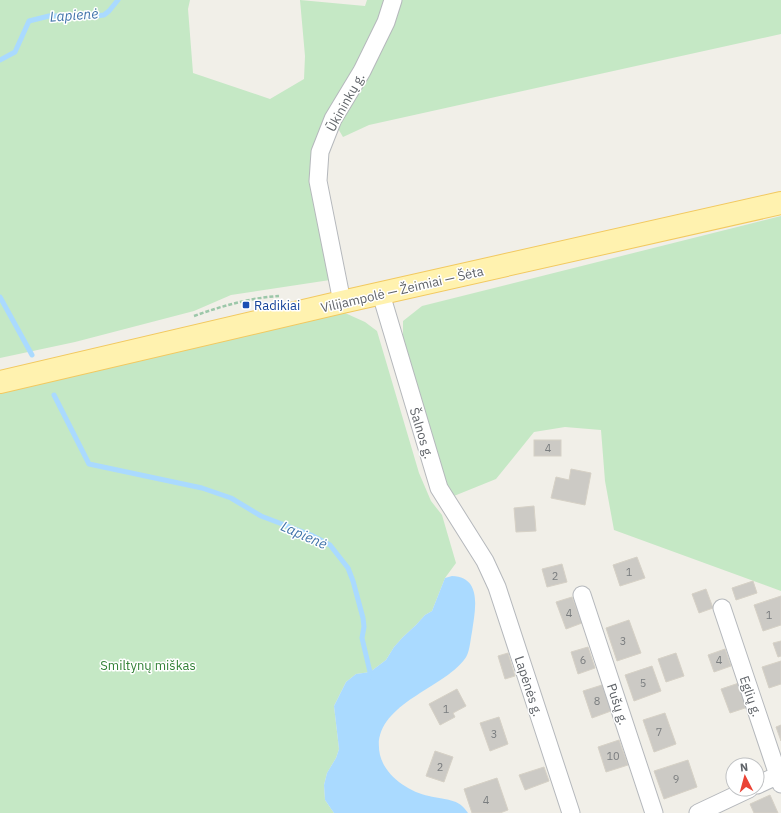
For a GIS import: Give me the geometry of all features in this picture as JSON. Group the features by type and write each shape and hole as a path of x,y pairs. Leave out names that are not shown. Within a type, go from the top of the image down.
{"main road":[{"name":"Vilijampolė — Žeimiai — Šėta","path":"0,382 342,302 781,203"}],"street":[{"name":"Ūkininkų g.","path":"342,302 318,180 320,152 333,119 362,71 386,22 393,0"},
{"name":"Šalnos g.","path":"381,294 439,488 485,561"},
{"name":"Lapėnės g.","path":"485,561 497,587 571,813"},
{"name":"Pušų g.","path":"582,595 654,813"},
{"name":"Eglių g.","path":"722,608 780,778"},
{"path":"765,783 780,778"},
{"path":"698,813 732,797"}],"green space":[{"path":"0,0 190,0 188,9 193,73 270,99 304,79 305,56 300,0 365,6 367,0 781,0 781,34 369,125 343,137 333,120 317,143 330,280 231,295 194,311 75,342 0,358"},
{"path":"781,216 781,591 614,530 605,481 601,430 565,427 534,432 496,479 449,498 403,342 403,321 422,306"},
{"name":"Smiltynų miškas","path":"345,313 365,322 377,331 419,473 431,501 442,515 456,563 445,578 432,611 425,615 403,637 394,647 386,660 370,672 356,674 346,682 334,706 339,749 336,758 327,773 324,785 325,800 334,813 0,813 0,390 105,365"}],"water":[{"path":"452,576 462,578 469,582 475,596 474,615 468,654 453,671 409,700 396,711 385,724 380,738 380,755 387,770 406,787 421,794 456,802 468,813 334,813 325,800 324,785 327,773 336,758 339,749 334,706 346,682 356,674 370,672 386,660 394,647 403,637 425,615 432,611 445,578"}],"building":[{"path":"534,440 561,440 561,456 534,456"},
{"path":"571,469 591,473 585,505 551,498 556,477 569,480"},
{"path":"534,506 536,531 516,532 514,508"},
{"path":"637,557 645,578 620,586 613,565"},
{"path":"562,564 567,582 547,587 542,569"},
{"path":"753,581 757,593 736,600 732,588"},
{"path":"706,589 713,608 699,613 692,594"},
{"path":"781,596 781,625 763,631 754,605"},
{"path":"572,597 582,623 566,629 556,602"},
{"path":"629,620 641,653 617,661 606,628"},
{"path":"781,641 781,656 778,657 773,643"},
{"path":"588,647 595,668 578,674 571,652"},
{"path":"725,649 731,666 714,672 708,655"},
{"path":"508,653 515,676 505,679 498,656"},
{"path":"676,653 684,676 666,682 658,659"},
{"path":"781,661 781,684 769,688 762,667"},
{"path":"652,666 661,691 634,701 625,675"},
{"path":"742,682 751,706 730,713 721,689"},
{"path":"602,685 611,711 592,718 583,691"},
{"path":"457,689 466,706 453,713 455,717 440,725 429,704"},
{"path":"665,713 676,744 654,752 643,720"},
{"path":"499,717 508,744 490,751 480,723"},
{"path":"781,725 781,741 776,727"},
{"path":"619,740 628,765 606,772 598,747"},
{"path":"435,751 453,757 444,782 426,776"},
{"path":"688,760 697,787 664,799 654,771"},
{"path":"544,767 549,781 525,790 519,775"},
{"path":"497,778 508,810 500,813 472,813 464,789"},
{"path":"770,795 778,813 754,813 750,804"}],"waterway":[{"name":"Lapienė","path":"0,60 15,52 29,21 49,16 104,15 118,0"},
{"name":"Lapienė","path":"0,297 32,355"},
{"name":"Lapienė","path":"54,395 89,464 202,488 231,498 261,516 311,535 330,545 348,568 353,581 363,618 364,627 362,638 370,672 369,677"}],"place":[{"name":"Radikiai","path":"246,305"}]}
